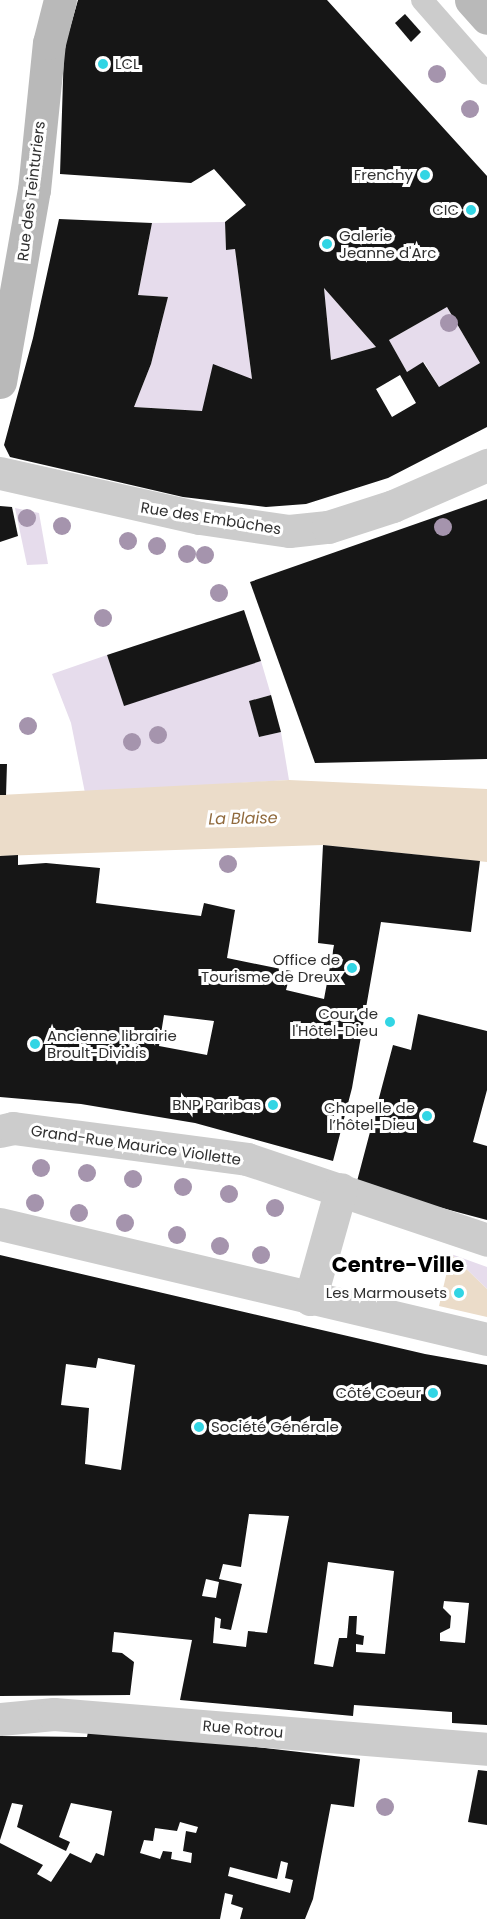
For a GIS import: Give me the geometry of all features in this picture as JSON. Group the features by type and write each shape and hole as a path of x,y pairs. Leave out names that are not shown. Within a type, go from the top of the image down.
{"street":[{"name":"Rue des Teinturiers","path":"0,382 34,190 49,43 60,0"},
{"path":"471,0 487,18"},
{"name":"Rue des Embûches","path":"0,473 200,518 289,531 328,527 382,509 487,465"},
{"name":"Grand-Rue Maurice Viollette","path":"0,1131 25,1130 247,1159 487,1240"},
{"path":"310,1299 341,1189"},
{"path":"0,1224 487,1339"},
{"name":"Rue Rotrou","path":"0,1719 54,1714 487,1749"}],"lane":[{"path":"422,0 487,74"}],"shaded area":[{"path":"225,222 226,250 235,249 252,379 202,411 134,407 151,364 168,297 138,295 152,223"},
{"path":"324,288 376,347 331,360"},
{"path":"447,307 480,363 439,387 424,362 407,372 389,340"},
{"path":"15,508 39,513 48,564 27,565"},
{"path":"107,655 124,705 261,661 271,695 250,701 259,737 281,732 289,780 85,793 71,723 52,674"},
{"path":"451,1254 487,1267 487,1289"}],"water":[{"name":"La Blaise","path":"289,780 487,789 487,862 323,845 0,856 0,795"},
{"path":"451,1254 487,1289 487,1317 439,1306"}],"building":[{"path":"78,0 327,0 487,176 487,427 388,478 306,504 266,507 183,497 10,457 4,445 33,338 59,219 152,223 138,295 168,297 151,364 134,407 202,411 213,364 252,379 235,249 226,250 225,222 246,205 214,169 191,183 60,174 64,49","holes":["324,288 376,347 331,360","447,307 480,363 439,387 423,362 407,372 389,340","400,375 416,403 392,417 376,389"]},
{"path":"405,14 421,32 411,42 395,23"},
{"path":"487,499 487,759 315,763 250,582"},
{"path":"0,506 12,507 18,536 0,542"},
{"path":"244,610 261,661 124,706 107,655"},
{"path":"271,695 281,732 259,737 249,701"},
{"path":"0,764 7,764 6,795 0,795"},
{"path":"323,845 480,861 471,932 381,922 352,1088 333,1161 195,1123 81,1104 0,1097 0,856 18,855 18,865 46,863 100,868 96,903 201,916 204,903 235,910 227,958 291,971 286,990 324,999 334,945 318,943","holes":["164,1015 214,1021 207,1055 159,1046"]},
{"name":"Chapelle de l’hôtel-Dieu","path":"418,1014 487,1031 487,1090 473,1142 487,1146 487,1220 356,1185 393,1045 411,1050"},
{"path":"0,1255 425,1354 487,1365 487,1725 452,1723 452,1712 354,1705 353,1716 180,1700 192,1640 114,1632 112,1652 122,1653 134,1662 130,1695 0,1696","holes":["98,1358 135,1365 121,1470 85,1464 89,1408 61,1405 66,1364 96,1368","249,1514 289,1516 267,1633 248,1631 246,1647 213,1643 215,1617 221,1619 220,1628 231,1630 242,1584 219,1579 223,1564 241,1567","328,1562 394,1571 385,1654 356,1652 356,1644 363,1645 364,1636 356,1634 357,1616 349,1616 347,1638 339,1638 333,1667 314,1664","206,1579 219,1582 216,1598 202,1596","444,1601 469,1603 465,1643 440,1641 440,1633 450,1628 451,1616 443,1608"]},
{"path":"88,1732 168,1737 360,1759 354,1807 331,1804 313,1899 305,1919 240,1919 243,1908 231,1904 233,1895 225,1893 220,1919 0,1919 0,1843 43,1865 37,1874 51,1882 70,1853 91,1863 96,1853 104,1856 112,1811 71,1803 59,1837 70,1842 66,1851 17,1827 23,1805 12,1803 0,1840 0,1736 87,1737","holes":["180,1822 198,1827 196,1833 186,1831 183,1851 192,1853 191,1863 171,1859 172,1852 163,1851 160,1859 140,1853 144,1840 153,1841 155,1828 177,1831","281,1861 288,1863 285,1878 293,1880 290,1893 228,1876 230,1867 277,1879"]},
{"path":"478,1770 487,1771 487,1825 468,1822"}],"place":[{"name":"LCL","path":"103,64"},
{"name":"Frenchy","path":"425,175"},
{"name":"CIC","path":"471,210"},
{"name":"Galerie Jeanne d'Arc","path":"327,244"},
{"name":"Office de Tourisme de Dreux","path":"352,968"},
{"name":"Cour de l'Hôtel-Dieu","path":"390,1022"},
{"name":"Ancienne librairie Broult-Dividis","path":"35,1044"},
{"name":"BNP Paribas","path":"273,1105"},
{"name":"Chapelle de l’hôtel-Dieu","path":"427,1116"},
{"name":"Les Marmousets","path":"459,1293"},
{"name":"Côté Coeur","path":"433,1393"},
{"name":"Société Générale","path":"199,1427"}],"district":[{"name":"Centre-Ville","path":"398,1265"}]}
